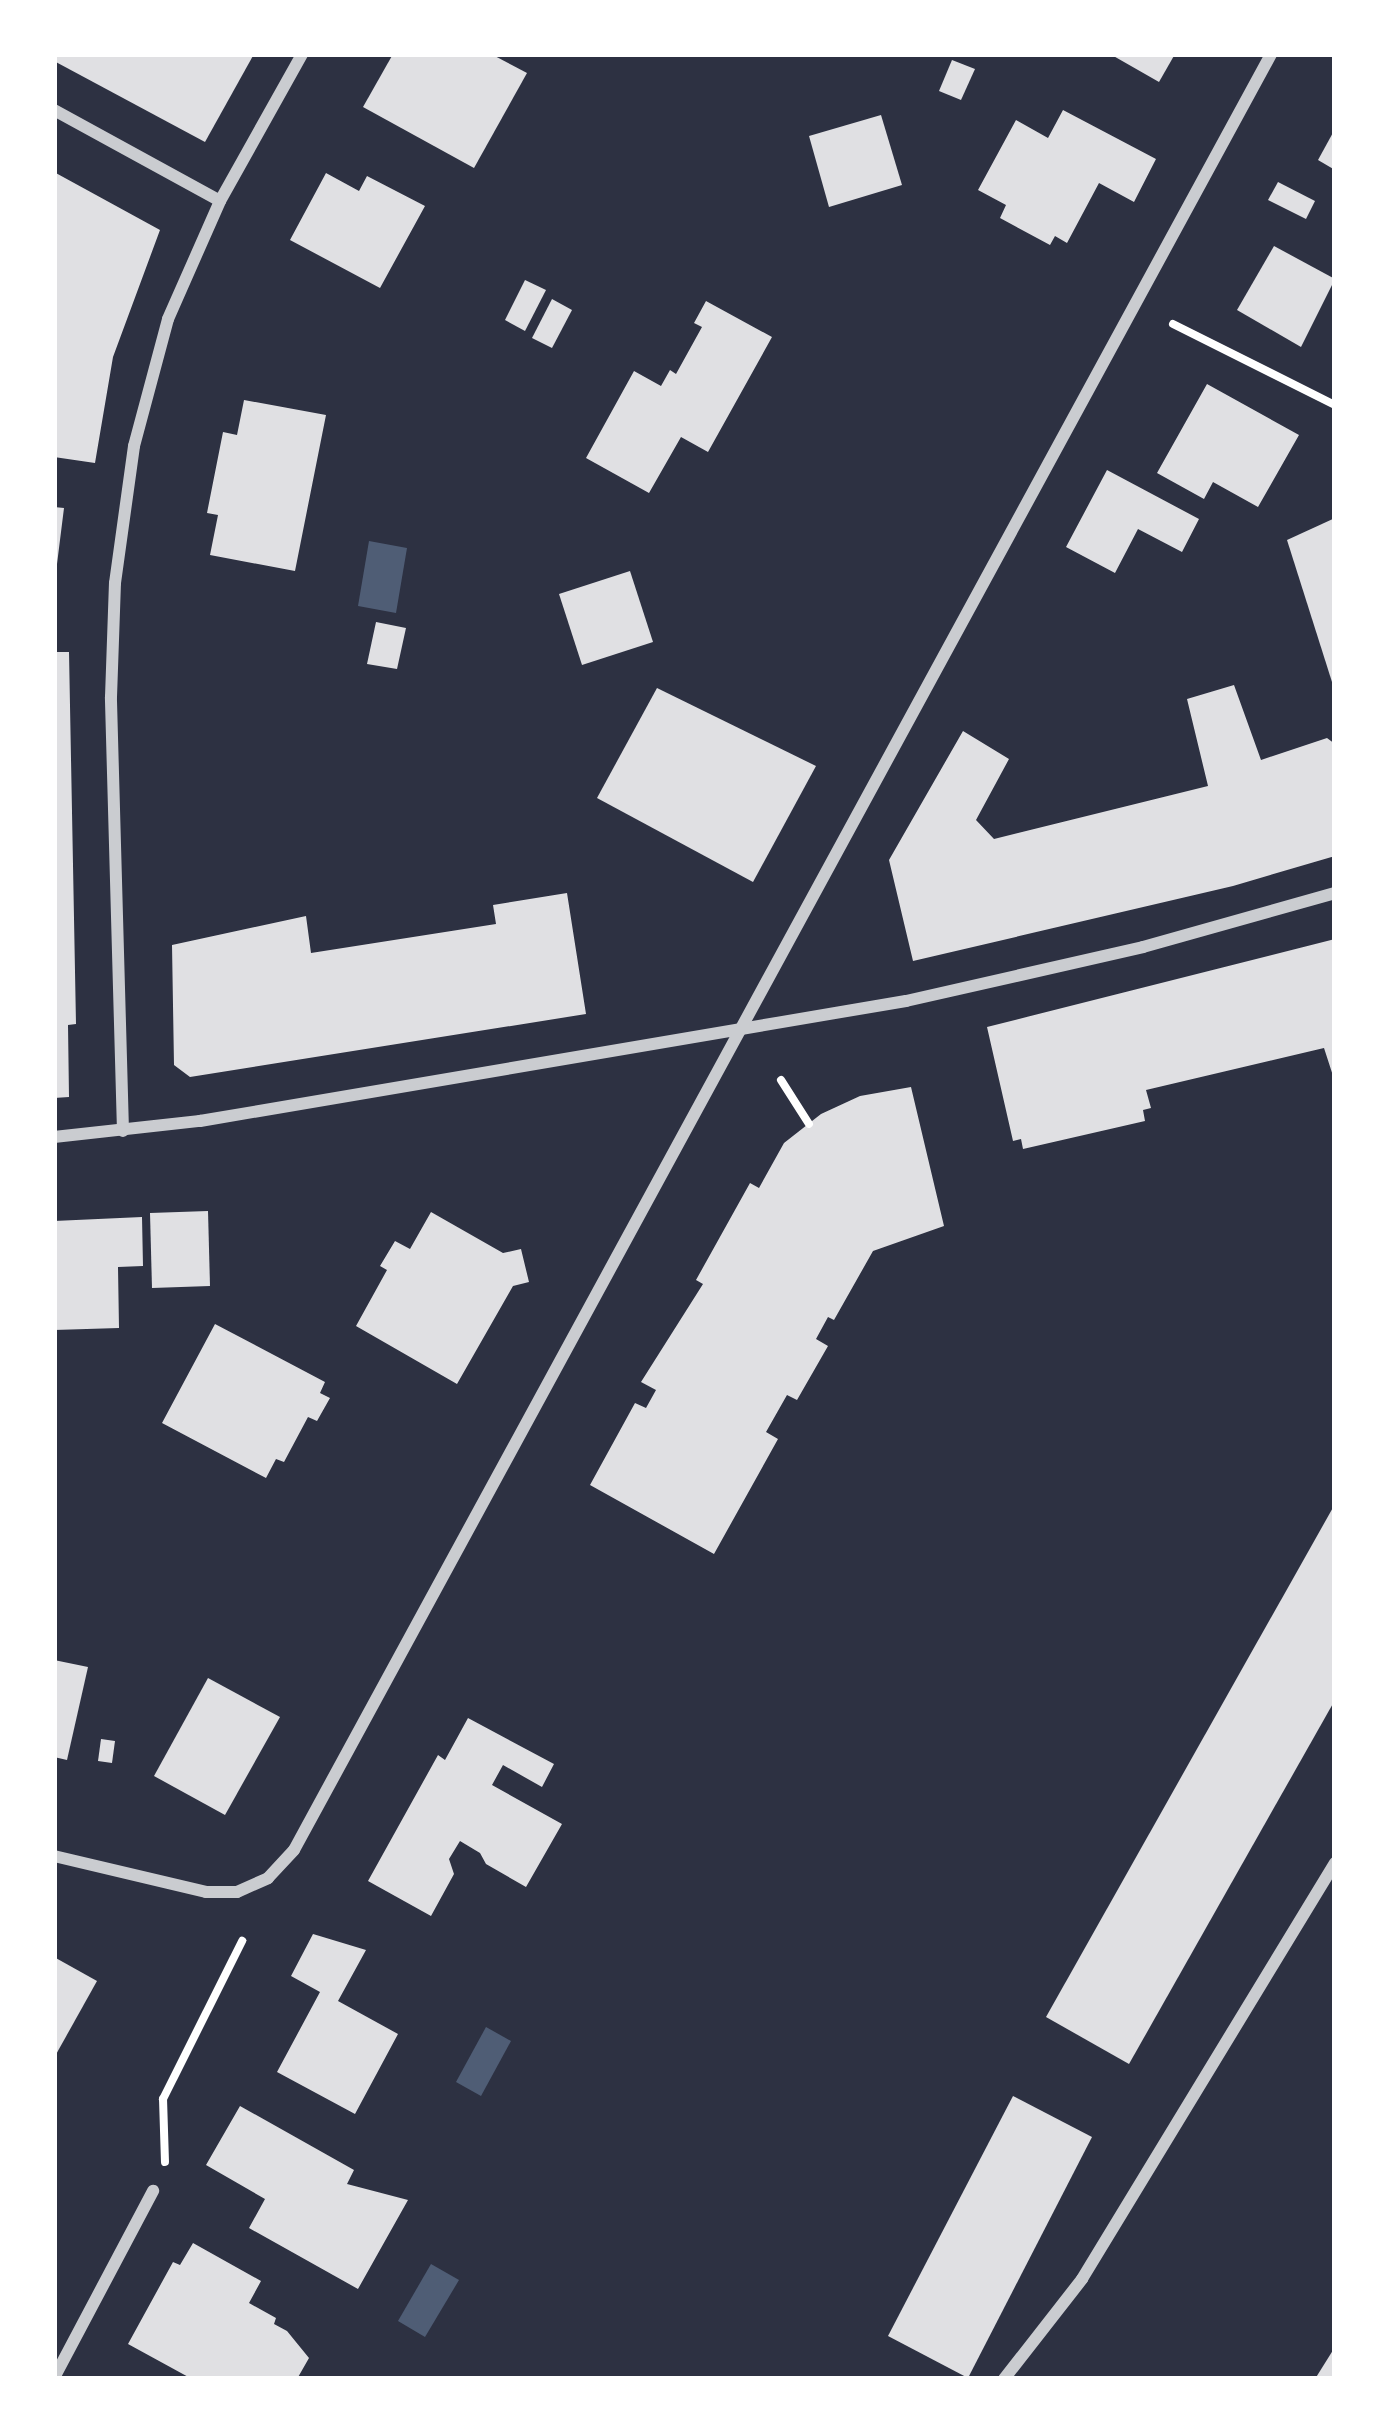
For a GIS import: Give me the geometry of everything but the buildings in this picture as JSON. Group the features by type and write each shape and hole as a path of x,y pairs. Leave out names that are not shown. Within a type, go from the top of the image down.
{"street":[{"path":"123,1131 111,697 116,583 144,402 168,320 220,202 302,54"},
{"path":"54,1856 206,1892 237,1892 268,1879 294,1850 1271,54"},
{"path":"54,110 220,202"},
{"path":"54,1137 123,1131 906,1001 1144,947 1335,893"},
{"path":"1004,2379 1095,2259 1335,1863"},
{"path":"54,2378 153,2191"}],"path":[{"path":"1173,324 1335,405"},
{"path":"781,1080 808,1124"},
{"path":"153,2191 165,2162 163,2099 242,1942"}],"water":[{"path":"369,541 407,548 396,613 358,606"},
{"path":"486,2027 511,2041 481,2096 456,2082"},
{"path":"431,2264 459,2280 425,2337 398,2321"}]}
